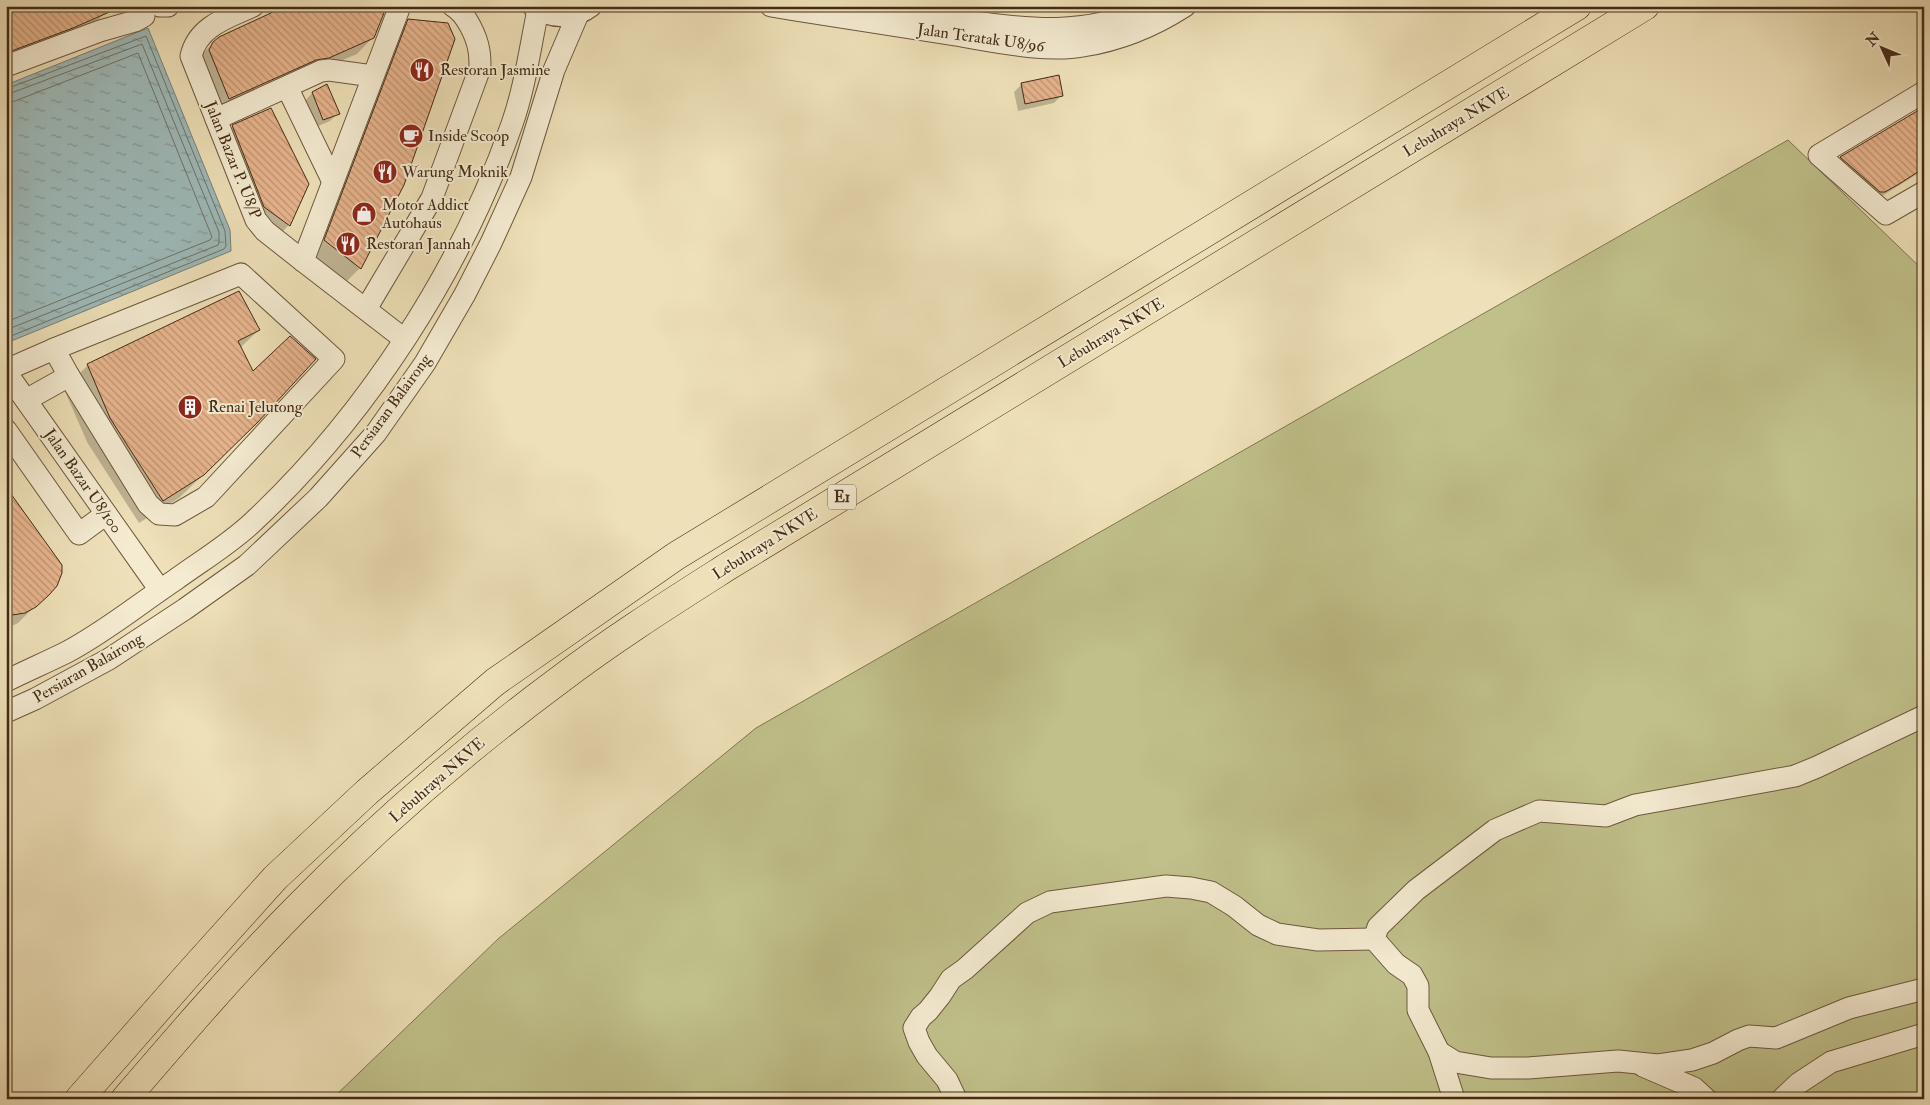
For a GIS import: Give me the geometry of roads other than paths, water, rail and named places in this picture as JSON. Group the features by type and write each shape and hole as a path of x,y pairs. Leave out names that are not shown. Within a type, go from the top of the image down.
{"highway":[{"name":"E1","path":"79,1099 275,878 367,792 495,682 676,556 1577,6"},
{"name":"Lebuhraya NKVE","path":"125,1099 208,1003 294,910 386,824 474,746 558,680 644,620 730,565 1645,6"}],"street":[{"path":"6,66 100,31 135,21 144,16 143,6"},
{"path":"160,6 168,6"},
{"name":"Jalan Bazar P. U8/P","path":"253,6 208,28 193,46 190,56 256,220 265,231 404,339"},
{"path":"303,261 400,6"},
{"path":"366,309 432,198 480,68 480,52 475,38 457,8 453,6"},
{"name":"Jalan Teratak U8/96","path":"771,6 841,12 994,41 1051,48 1082,46 1124,37 1140,31 1185,6"},
{"name":"Jalan Teratak U8/96","path":"867,6 1017,28 1050,30 1080,27 1120,19 1150,6"},
{"path":"536,8 551,15 565,16 585,10"},
{"name":"Persiaran Balairong","path":"6,681 68,651 105,628 226,544 253,522 313,461 348,420 404,339 449,268 485,195 513,122 522,88 536,8"},
{"name":"Persiaran Balairong","path":"6,712 35,699 109,659 247,565 318,498 376,433 425,362 491,244 521,177 554,70 585,10"},
{"path":"216,119 321,71 329,70 373,76"},
{"path":"287,86 333,182"},
{"path":"1924,92 1818,155 1886,214 1924,192"},
{"path":"6,371 54,348 241,274 334,359 206,497 182,512 167,516 159,514 148,504 69,376 54,348"},
{"name":"Jalan Bazar U8/100","path":"6,371 160,590"},
{"path":"26,400 69,376"},
{"path":"6,430 80,534 106,514"},
{"path":"1374,940 1378,927 1416,890 1495,830 1539,810 1606,816 1635,806 1795,776 1924,716"},
{"path":"956,1099 947,1080 927,1056 914,1028 951,979 965,969 1026,913 1050,902 1166,886 1211,892 1234,906 1258,925 1278,934 1318,940 1374,940 1396,964 1412,975 1418,986 1418,1010 1439,1052 1454,1099"},
{"path":"1439,1052 1455,1062 1491,1068 1528,1068 1618,1061 1658,1065 1692,1060 1713,1053 1749,1036 1776,1038 1850,1008 1924,989"},
{"path":"1782,1099 1799,1083 1831,1062 1924,1034"},
{"path":"1633,1062 1694,1088 1706,1099"}],"water":[{"path":"148,28 230,230 231,251 9,342 6,339 6,85"}],"place":[{"name":"Restoran Jasmine","path":"422,70"},
{"name":"Inside Scoop","path":"411,136"},
{"name":"Warung Moknik","path":"385,172"},
{"name":"Motor Addict Autohaus","path":"364,214"},
{"name":"Restoran Jannah","path":"348,244"},
{"name":"Renai Jelutong","path":"190,407"}]}
